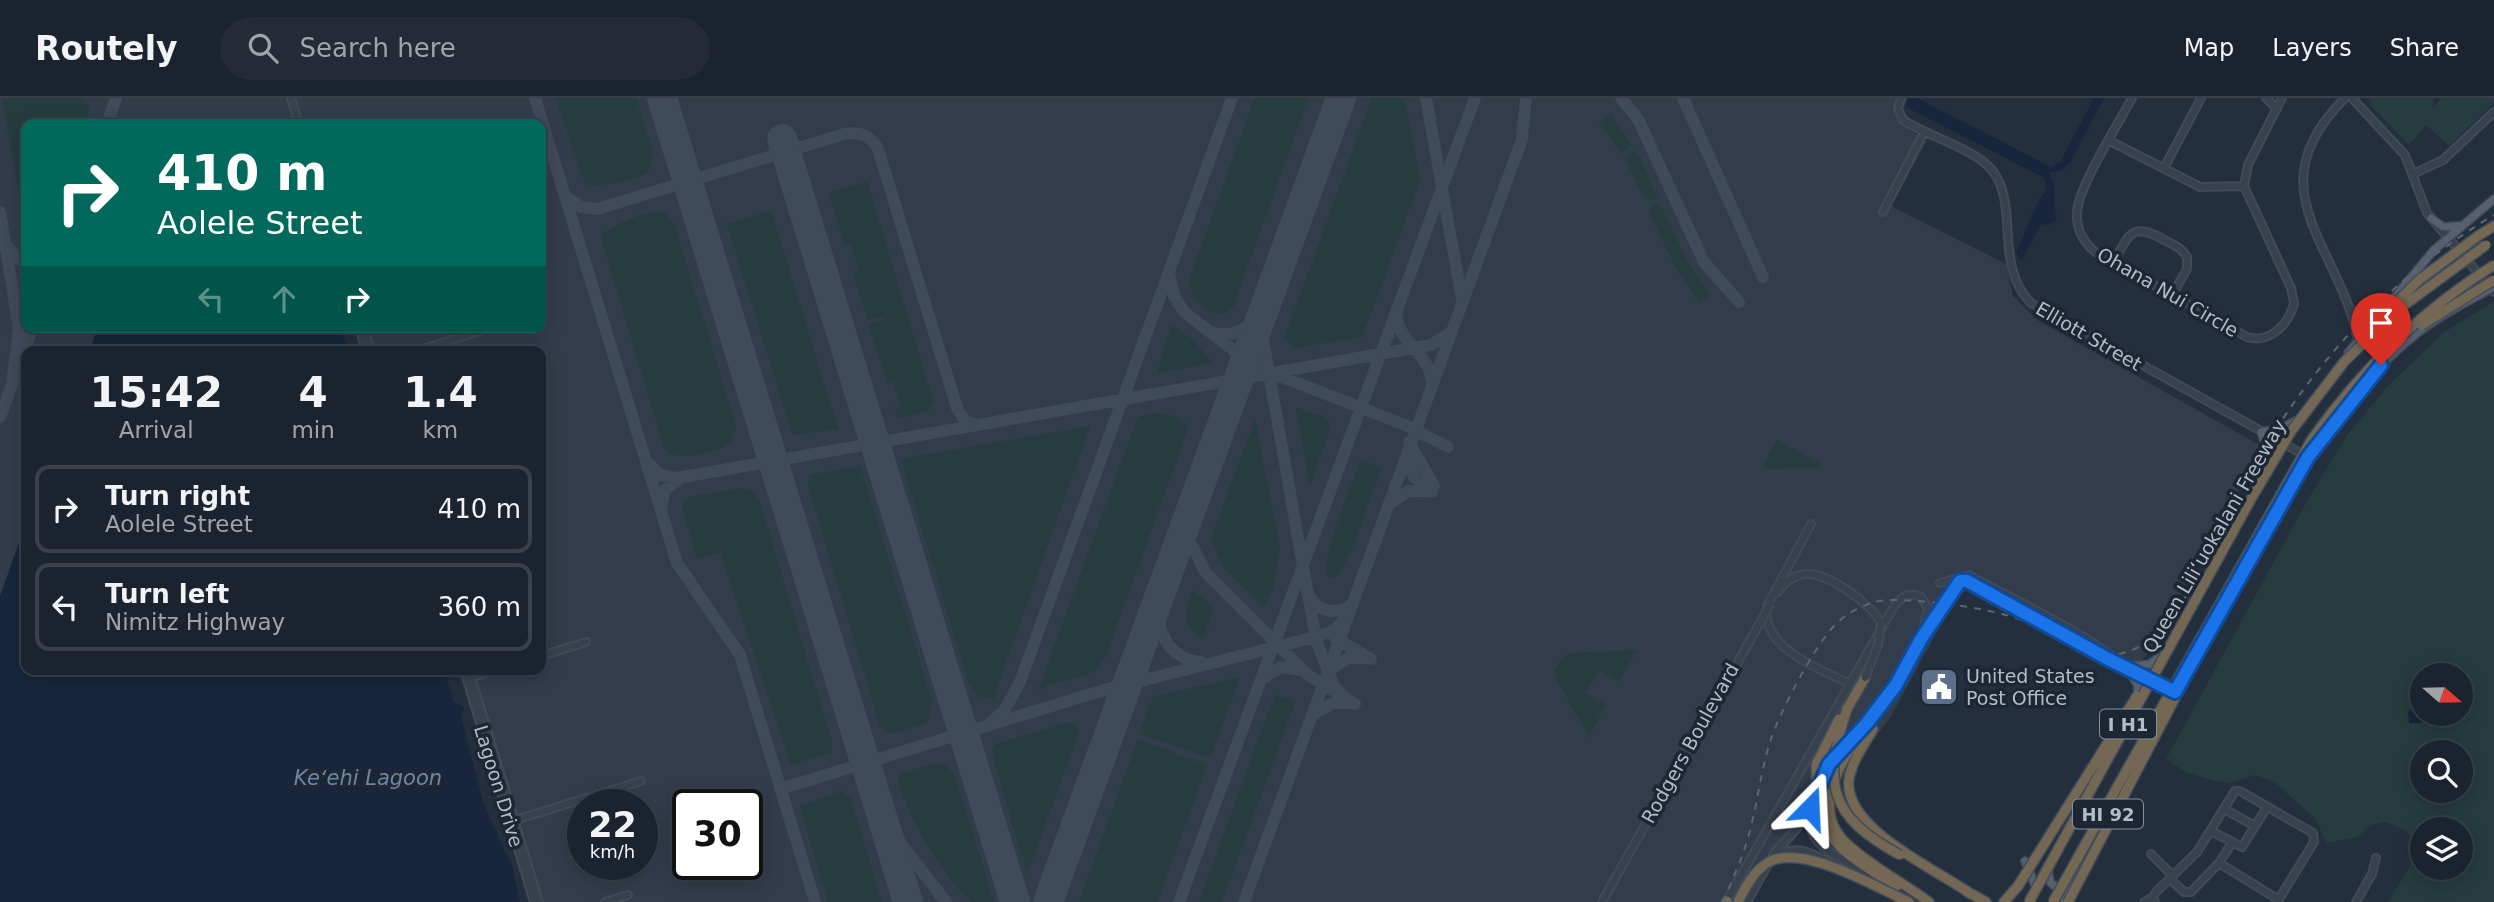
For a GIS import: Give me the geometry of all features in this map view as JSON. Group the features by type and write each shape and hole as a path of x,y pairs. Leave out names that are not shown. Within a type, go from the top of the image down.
{"highway":[{"path":"2344,362 2407,291 2494,226"},
{"name":"Queen Liliʻuokalani Freeway","path":"2029,899 2292,430 2344,362 2405,304 2490,243"},
{"name":"Queen Liliʻuokalani Freeway","path":"2053,902 2312,439 2347,393 2386,350 2442,302 2494,265"},
{"path":"2386,350 2493,287"},
{"path":"2004,902 2018,886 2126,713 2225,546"},
{"path":"2071,899 2184,685 2235,575"},
{"path":"1865,678 1829,737 1816,765 1814,795 1820,819 1831,839 1848,856 1925,902"},
{"path":"1896,685 1854,764 1849,787 1853,806 1874,830 1971,894"},
{"path":"1896,685 1834,776 1828,797 1831,821 1846,843 1925,902"},
{"path":"1847,709 1833,763 1837,797 1847,815 1871,838 1986,902"},
{"path":"1738,902 1762,867 1775,859 1791,856 1812,860 1909,902"}],"main road":[{"name":"HI 92","path":"2029,899 2268,463 2295,421 2358,342 2447,239 2494,199"},
{"path":"2431,218 2450,228 2463,225"},
{"name":"HI 92","path":"2059,902 2071,899 2069,885 2308,457 2381,365 2418,332 2493,287"},
{"path":"2268,463 2267,448 2261,432 2281,429 2295,421"},
{"path":"2137,700 2137,685 2127,667 2150,664 2162,655"},
{"path":"2099,744 2118,736"},
{"path":"2025,861 2035,886"},
{"path":"2049,862 2050,881 2071,899"},
{"path":"2016,875 2030,877"},
{"path":"2029,899 2045,888 2071,899"}],"street":[{"path":"292,98 298,119"},
{"name":"Elliott Street","path":"1900,98 1900,117 1984,163 1994,173 2002,193 2013,275 2031,303 2308,457"},
{"name":"Ohana Nui Circle","path":"2132,98 2081,196 2077,215 2078,228 2088,246 2113,263 2255,339 2273,334 2290,313 2293,292 2244,186"},
{"path":"2164,169 2201,98"},
{"path":"2266,98 2277,109"},
{"path":"2110,141 2206,189 2244,186 2248,165 2282,98"},
{"path":"2345,98 2314,138 2307,161 2304,189 2310,222 2345,300 2358,342"},
{"path":"2352,98 2397,145 2413,174 2431,218 2447,239 2493,287"},
{"path":"2413,174 2444,160 2494,112"},
{"path":"1882,212 1924,132"},
{"path":"2113,263 2132,233 2150,231 2182,250 2188,257 2188,267 2172,295"},
{"path":"2345,300 2353,312 2359,314 2371,315 2388,307"},
{"path":"432,346 474,333"},
{"name":"Rodgers Boulevard","path":"1603,902 1811,524"},
{"path":"1603,902 1783,584 1801,574 1812,575 1873,609 1881,624 1880,636 1865,678"},
{"path":"1940,583 1965,575 2175,692"},
{"path":"1747,902 1772,857 1798,827 1829,764 1867,723 1896,685 1921,639 1958,583 1967,581 1981,585"},
{"path":"1726,901 1897,602 1909,595 1922,597 1928,608 1921,639"},
{"path":"1766,608 1766,620 1772,634 1793,653 1850,684"},
{"path":"546,654 586,642"},
{"name":"Lagoon Drive","path":"467,675 537,902"},
{"path":"512,821 641,781"},
{"path":"2144,902 2154,899 2197,852 2235,791 2240,791 2314,833 2315,838 2278,901 2219,863"},
{"path":"1811,802 1809,831 1818,845 1925,902"},
{"path":"2211,831 2242,847 2267,807"},
{"path":"2224,809 2255,826"},
{"path":"2151,854 2188,893 2219,863 2232,844"},
{"path":"1772,857 1791,849 1803,850 1903,902"},
{"path":"1750,857 1749,872 1758,882"},
{"path":"2356,902 2372,874 2375,858"},
{"path":"605,902 628,895"}],"shaded area":[{"path":"0,98 1896,98 1895,114 1899,121 1926,142 1891,206 2006,264 2013,296 2037,320 2263,447 2163,625 2154,647 2142,660 2131,663 2120,659 2114,669 1963,584 1890,718 1769,872 1752,902 543,902 475,675 546,675 546,346 374,346 371,333 546,333 546,119 21,119 21,333 96,333 91,346 21,346 21,538 0,596"}],"green space":[{"path":"2,98 81,98 90,108 86,119 21,119 21,205"},
{"path":"556,98 636,98 653,153 648,172 618,182 585,184"},
{"path":"1255,98 1308,98 1233,307 1224,314 1217,313 1197,300 1189,281"},
{"path":"1372,98 1404,98 1420,180 1362,337 1293,348 1285,337"},
{"path":"2370,98 2433,98 2433,107 2442,98 2494,98 2494,103 2449,146 2426,125 2409,145 2370,105"},
{"path":"1611,114 1631,145 1621,153 1599,122"},
{"path":"1634,150 1658,199 1648,200 1642,195 1626,160"},
{"path":"867,182 933,401 927,411 898,418 895,408 901,406 893,381 887,383 869,324 886,319 886,316 868,320 853,272 859,269 851,245 845,246 829,193"},
{"path":"1653,204 1660,204 1688,263 1710,294 1700,303 1673,262 1649,211"},
{"path":"660,211 667,214 674,224 736,426 730,443 716,450 697,454 670,454 665,450 601,237 628,220"},
{"path":"771,211 838,429 793,435 727,224"},
{"path":"2494,301 2494,902 2388,902 2410,864 2410,880 2473,880 2473,817 2410,817 2410,835 2386,822 2370,825 2358,837 2326,843 2316,819 2273,781 2255,775 2231,783 2212,780 2187,773 2166,759 2307,501 2347,435 2388,386 2443,333"},
{"path":"1172,325 1193,340 1212,363 1157,373"},
{"path":"1296,408 1323,416 1329,422 1329,432 1310,485"},
{"path":"1159,413 1178,417 1188,428 1105,658 1093,672 1039,689 1138,417"},
{"path":"1255,420 1280,548 1272,591 1264,607 1224,568 1211,539"},
{"path":"1090,426 993,699 979,697 969,684 901,459"},
{"path":"1777,440 1821,464 1819,468 1765,469 1763,466"},
{"path":"1361,460 1381,468 1354,544 1339,575 1329,578 1328,556 1332,540"},
{"path":"860,466 932,701 927,723 889,734 880,726 808,485 809,475"},
{"path":"741,488 752,492 759,500 832,743 831,752 791,765 721,552 697,559 683,508 685,500 690,497"},
{"path":"1193,590 1211,606 1209,609 1214,609 1203,639 1191,630 1188,624 1187,611"},
{"path":"1637,650 1619,681 1598,670 1585,693 1605,704 1589,737 1557,680 1555,670 1563,657 1572,653"},
{"path":"1240,677 1210,758 1140,733 1153,697"},
{"path":"1275,695 1295,702 1222,902 1199,902"},
{"path":"1070,722 1079,731 1027,875 992,752 995,744"},
{"path":"1138,740 1207,765 1157,902 1079,902"},
{"path":"935,763 947,766 955,776 994,902 971,902 959,889 928,846 904,798 898,781 901,774"},
{"path":"842,791 850,798 882,902 828,902 800,806"}],"water":[{"path":"1908,98 1917,98 2051,167 2060,162 2094,98 2104,98 2070,163 2061,171 2049,173 2054,184 2057,219 2049,225 2041,224 2021,262 2016,252 2045,192 2045,178 1906,107"},
{"path":"96,333 342,333 345,343 350,346 91,346"},
{"name":"Keʻehi Lagoon","path":"21,538 21,675 446,675 453,701 464,707 461,717 484,805 512,866 520,902 0,902 0,596"}],"taxiway":[{"path":"109,119 116,98"},
{"path":"535,98 541,119"},
{"path":"987,726 1004,711 1020,682 1232,98"},
{"path":"1426,98 1462,300"},
{"path":"1179,902 1475,98"},
{"path":"1244,902 1522,139 1526,98"},
{"path":"1621,98 1638,119 1704,262 1739,302"},
{"path":"1683,98 1763,277"},
{"path":"546,134 677,563 740,655 815,902"},
{"path":"565,196 581,207 597,209 844,134 865,136 879,152 957,408 965,421 976,425"},
{"path":"0,212 19,328 12,384"},
{"path":"8,247 21,260"},
{"path":"1170,276 1174,296 1184,312 1254,366 1405,425 1448,447"},
{"path":"1267,302 1262,322 1263,339 1316,640 1334,686 1346,698"},
{"path":"1215,333 1231,334 1243,329 1263,308"},
{"path":"1396,311 1401,331 1426,364 1432,383"},
{"path":"647,462 660,475 677,478 1431,345 1451,332"},
{"path":"26,346 31,333"},
{"path":"0,417 15,377"},
{"path":"1409,442 1434,486"},
{"path":"1407,457 1414,477 1432,492"},
{"path":"661,508 665,490 682,477"},
{"path":"1390,504 1408,491 1430,491"},
{"path":"1193,504 1190,541 1205,572 1308,675 1355,704"},
{"path":"1309,595 1318,606 1330,611 1343,609 1354,601"},
{"path":"1160,596 1159,619 1165,640 1179,655 1201,662"},
{"path":"780,789 1104,690 1316,637 1334,630 1346,618"},
{"path":"1335,638 1371,659"},
{"path":"1330,670 1348,658 1367,658"},
{"path":"1261,679 1281,667 1301,670"},
{"path":"1314,714 1333,703 1351,703"},
{"path":"869,775 902,845 946,902"}],"runway":[{"path":"662,98 908,902"},
{"path":"1048,902 1341,98"},
{"path":"782,139 1015,902"}],"railway":[{"path":"1723,902 1747,841 1774,730 1807,665 1837,623 1862,606 1874,602 1923,601 2003,614 2086,651 2120,654 2139,647 2158,633 2181,605 2265,447 2319,370 2381,301 2454,241 2494,215"}],"place":[{"name":"United States Post Office","path":"1939,687"}],"route":[{"path":"1810,808 1819,781 1829,764 1867,723 1896,685 1921,639 1933,625 1960,581 1967,581 2108,659 2175,692 2308,457 2381,365"}]}
